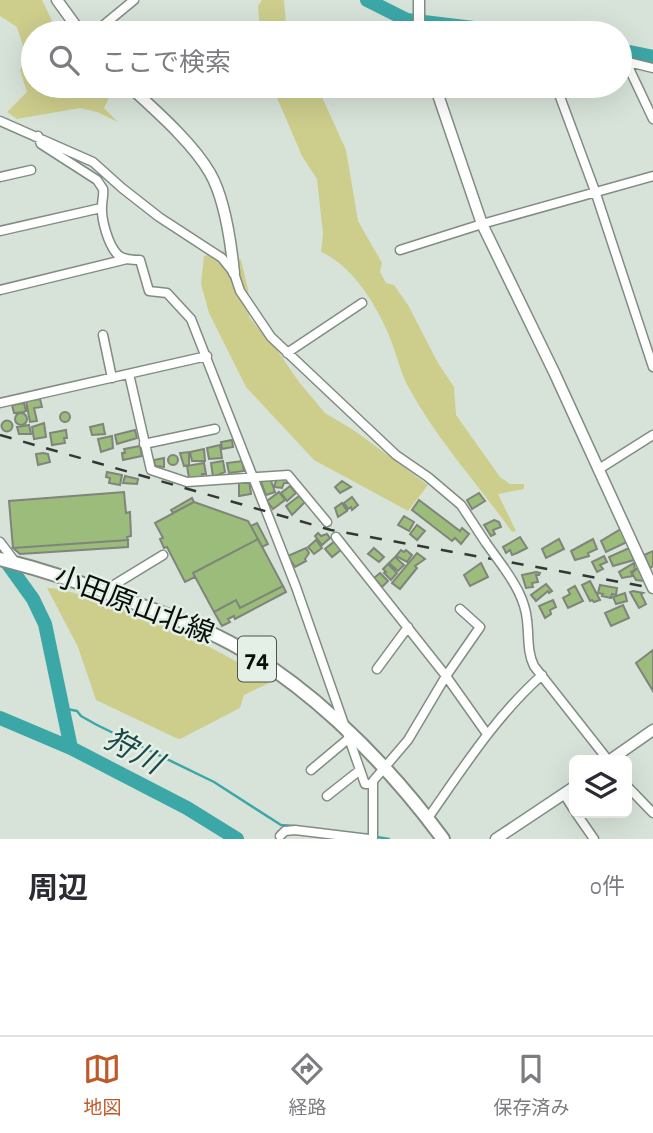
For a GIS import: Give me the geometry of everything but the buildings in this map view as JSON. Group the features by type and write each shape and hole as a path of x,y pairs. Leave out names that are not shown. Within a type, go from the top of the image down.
{"main road":[{"name":"小田原山北線","path":"0,559 104,591 206,631 278,673 385,766 443,839"}],"street":[{"path":"57,0 72,21"},
{"path":"109,21 134,0"},
{"path":"632,63 653,68"},
{"path":"632,78 653,119"},
{"path":"143,98 161,115 211,174 231,244 234,273 240,291 255,316 287,353 396,455 461,505 504,568 522,600 527,618 530,659 605,755"},
{"path":"439,98 482,224 652,584"},
{"path":"560,98 595,191 653,367"},
{"path":"2,120 93,162 159,217 222,258 234,273"},
{"path":"38,136 41,144 97,180 103,189 101,208 110,242 118,255 127,259"},
{"path":"0,177 31,170"},
{"path":"400,250 653,176"},
{"path":"0,231 101,208"},
{"path":"0,290 127,259 140,260 149,291 166,293 191,319 296,587 365,784 373,784"},
{"path":"287,353 362,303"},
{"path":"103,335 112,378"},
{"path":"0,403 207,356"},
{"path":"129,374 150,470 187,482 288,475 327,522"},
{"path":"144,444 215,429"},
{"path":"599,468 653,435"},
{"path":"337,537 446,676 487,734"},
{"path":"0,542 15,563"},
{"path":"104,591 163,555"},
{"path":"280,836 285,831 295,830 371,839 373,781 408,740 446,676 480,627 460,609"},
{"path":"377,669 408,627"},
{"path":"428,818 487,734 519,695 541,675"},
{"path":"616,755 653,730"},
{"path":"311,771 346,733"},
{"path":"327,796 360,770"},
{"path":"496,839 569,790"},
{"path":"632,791 653,813"},
{"path":"564,794 569,802"},
{"path":"580,818 594,839"},
{"path":"586,839 587,828"}],"green space":[{"path":"0,0 42,0 52,21 21,21 21,40 17,27 0,16"},
{"path":"262,0 284,0 286,21 259,21 258,6"},
{"path":"21,98 109,98 104,108 118,122 97,112 80,108 17,119 7,112"},
{"path":"277,98 322,98 346,150 358,221 382,263 380,272 386,283 394,285 408,305 438,363 454,387 456,415 500,477 510,484 524,484 524,489 498,494 516,531 512,532 420,407 403,376 385,326 363,288 343,267 321,252 323,234 317,179 302,156"},
{"path":"226,250 241,260 248,289 249,317 325,413 355,431 428,485 408,511 314,460 246,387 209,313 201,284 204,256"},
{"path":"47,588 65,590 94,599 161,624 225,655 269,683 244,695 240,708 180,739 176,738 96,700 78,647"}],"waterway":[{"path":"367,0 407,20 415,21"},
{"path":"632,53 653,57"},
{"path":"0,553 33,599 45,624 71,748"},
{"path":"62,708 77,711 97,725 214,782 281,825 294,826"},
{"name":"狩川","path":"0,718 71,748 187,808 237,839"},
{"path":"377,837 389,839"}],"railway":[{"path":"0,435 331,530 653,588"}]}
